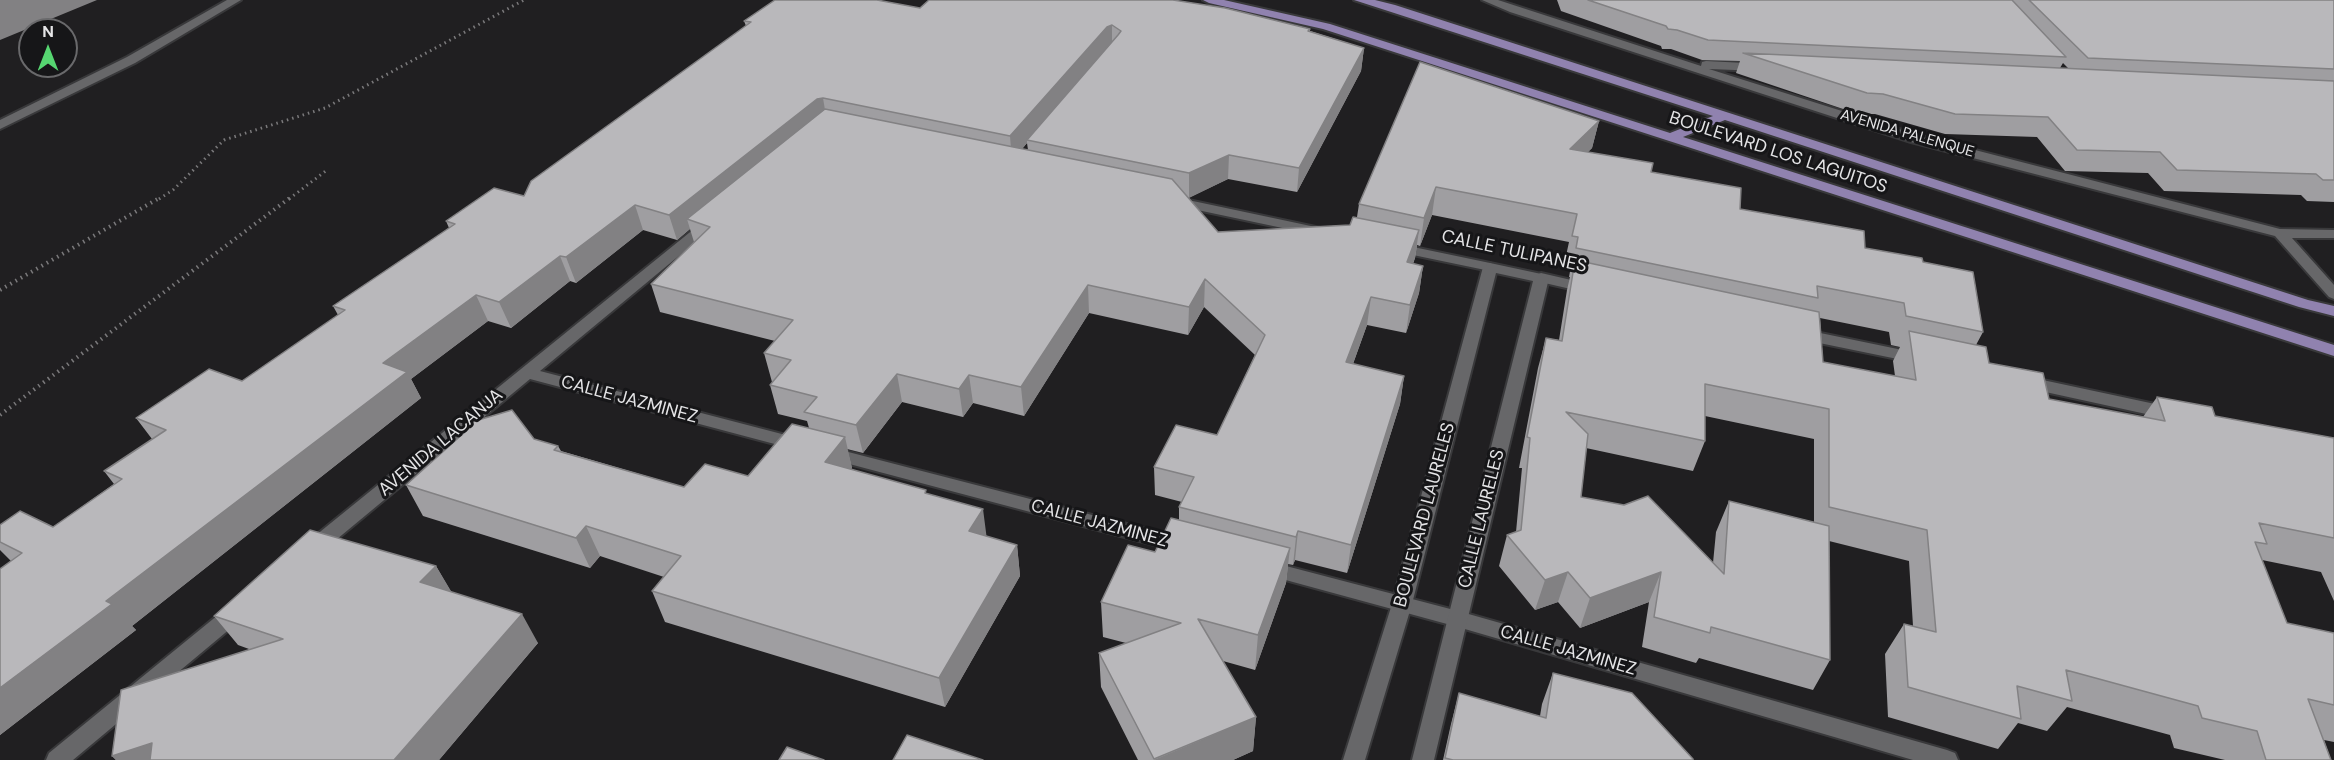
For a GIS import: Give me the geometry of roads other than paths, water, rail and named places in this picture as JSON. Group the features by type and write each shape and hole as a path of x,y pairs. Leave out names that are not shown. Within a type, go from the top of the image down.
{"main road":[{"name":"BOULEVARD LOS LAGUITOS","path":"1209,0 1326,26 2334,351"},
{"name":"BOULEVARD LOS LAGUITOS","path":"1360,0 1391,7 2304,304 2334,311"},
{"path":"1670,137 1727,115"}],"street":[{"path":"0,125 130,60 235,0"},
{"name":"AVENIDA PALENQUE","path":"1488,0 1916,139 2280,233 2334,234"},
{"path":"1681,63 1776,68"},
{"path":"1155,197 1340,236"},
{"name":"AVENIDA LACANJA","path":"295,563 727,210"},
{"path":"2280,233 2334,294"},
{"name":"CALLE TULIPANES","path":"1374,243 1599,290"},
{"name":"BOULEVARD LAURELES","path":"1354,760 1402,604 1490,267"},
{"name":"CALLE LAURELES","path":"1423,760 1541,278"},
{"path":"1786,330 1937,363"},
{"name":"CALLE JAZMINEZ","path":"526,373 1195,549"},
{"path":"2007,378 2182,416"},
{"name":"CALLE JAZMINEZ","path":"1252,564 1458,619 1947,760"},
{"path":"57,760 249,601"}]}
